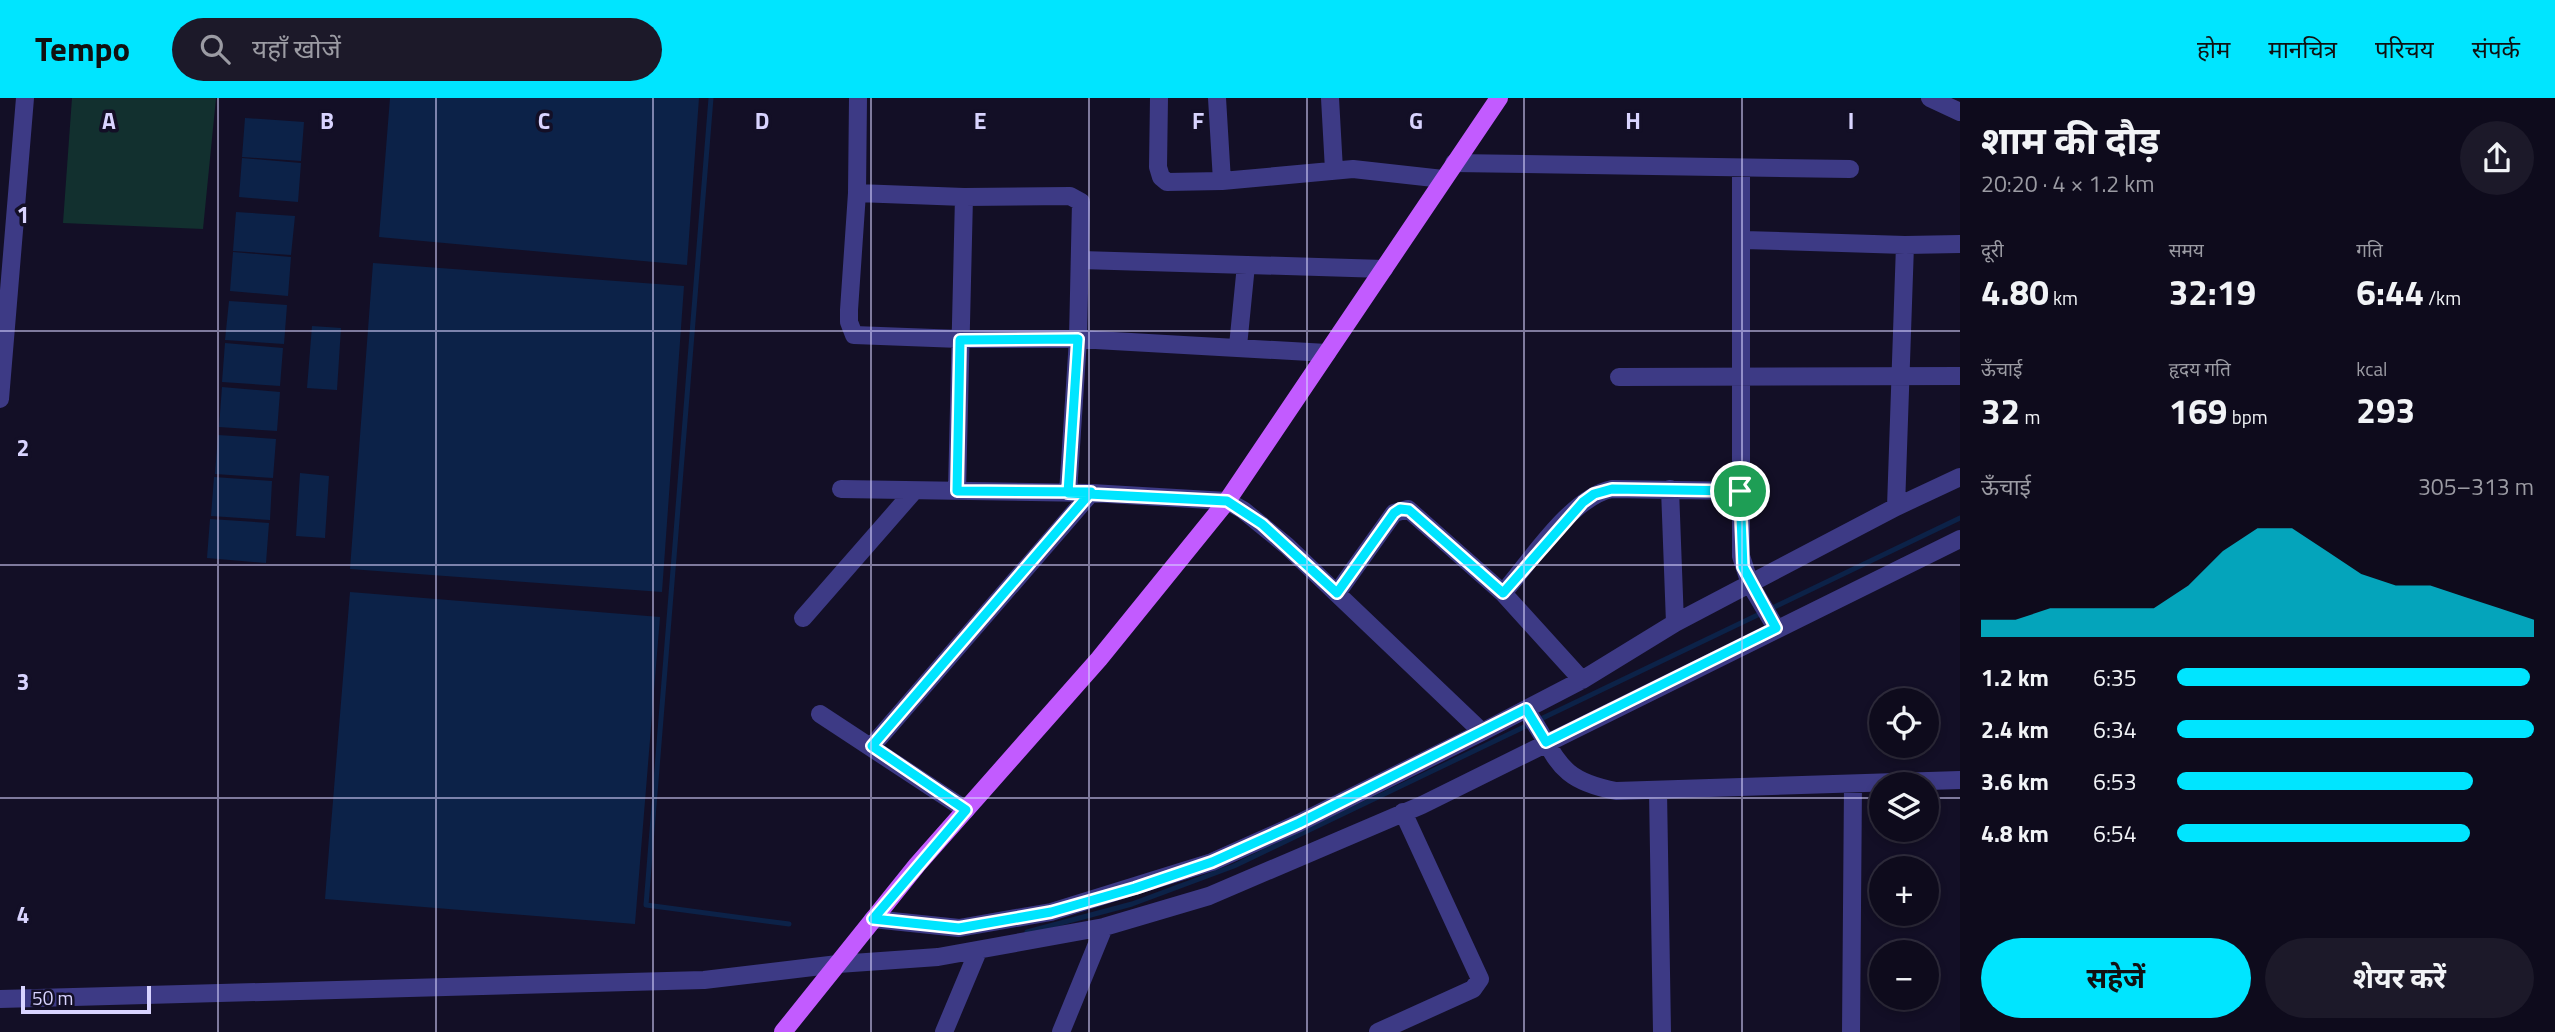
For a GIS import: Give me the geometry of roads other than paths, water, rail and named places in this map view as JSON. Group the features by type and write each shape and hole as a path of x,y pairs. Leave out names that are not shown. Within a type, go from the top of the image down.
{"main road":[{"path":"783,1032 873,919 1100,659 1227,501 1499,98"}],"street":[{"path":"0,399 25,98"},
{"path":"858,98 857,193 849,310 852,333 859,337 1078,339 1327,353"},
{"path":"1159,98 1158,167 1161,177 1174,183 1334,170 1369,170 1443,179"},
{"path":"1217,98 1222,181"},
{"path":"1330,98 1334,170"},
{"path":"1930,98 1960,112"},
{"path":"1454,163 1850,169"},
{"path":"1741,168 1744,240 1741,556 1750,584 1771,617"},
{"path":"857,193 1074,197 1081,202 1082,260 1068,493"},
{"path":"957,491 964,197"},
{"path":"1744,240 1960,244"},
{"path":"1896,507 1905,245"},
{"path":"1082,260 1384,269"},
{"path":"1238,346 1246,265"},
{"path":"1619,377 1960,376"},
{"path":"873,919 959,928 1051,912 1212,862 1482,732 1536,724 1582,680 1675,623 1896,507 1960,477"},
{"path":"841,489 1091,492 1227,501 1262,524 1482,732"},
{"path":"1503,593 1588,497 1612,489 1740,491"},
{"path":"1670,489 1675,623"},
{"path":"803,618 914,491"},
{"path":"872,746 1091,492"},
{"path":"1337,593 1394,513 1405,509 1503,593 1582,680"},
{"path":"0,999 704,979 978,951 1104,926 1209,896 1403,812 1536,724 1771,617 1960,539"},
{"path":"820,714 966,810"},
{"path":"1536,724 1566,771 1576,780 1616,790 1960,780"},
{"path":"1851,1032 1853,784"},
{"path":"1658,790 1662,1032"},
{"path":"1378,1032 1473,989 1480,979 1403,812"},
{"path":"1061,1032 1104,926"},
{"path":"944,1032 978,951"}],"water":[{"path":"390,98 699,98 687,265 379,237"},
{"path":"245,118 304,122 301,161 242,157"},
{"path":"242,158 301,163 298,202 239,197"},
{"path":"236,212 295,216 291,255 233,251"},
{"path":"233,252 291,257 288,296 230,291"},
{"path":"373,263 684,286 662,592 350,569"},
{"path":"229,301 287,305 284,344 225,340"},
{"path":"312,326 341,328 337,390 307,388"},
{"path":"225,343 283,348 280,386 222,382"},
{"path":"222,387 280,392 277,431 219,427"},
{"path":"218,435 276,439 273,478 215,474"},
{"path":"300,473 329,476 325,538 296,536"},
{"path":"214,477 272,481 270,520 211,516"},
{"path":"210,519 269,523 266,563 207,558"},
{"path":"350,592 660,617 635,924 325,899"}],"waterway":[{"path":"711,98 646,905 789,924"},
{"path":"1027,932 1132,904 1234,866 1960,518"}]}
